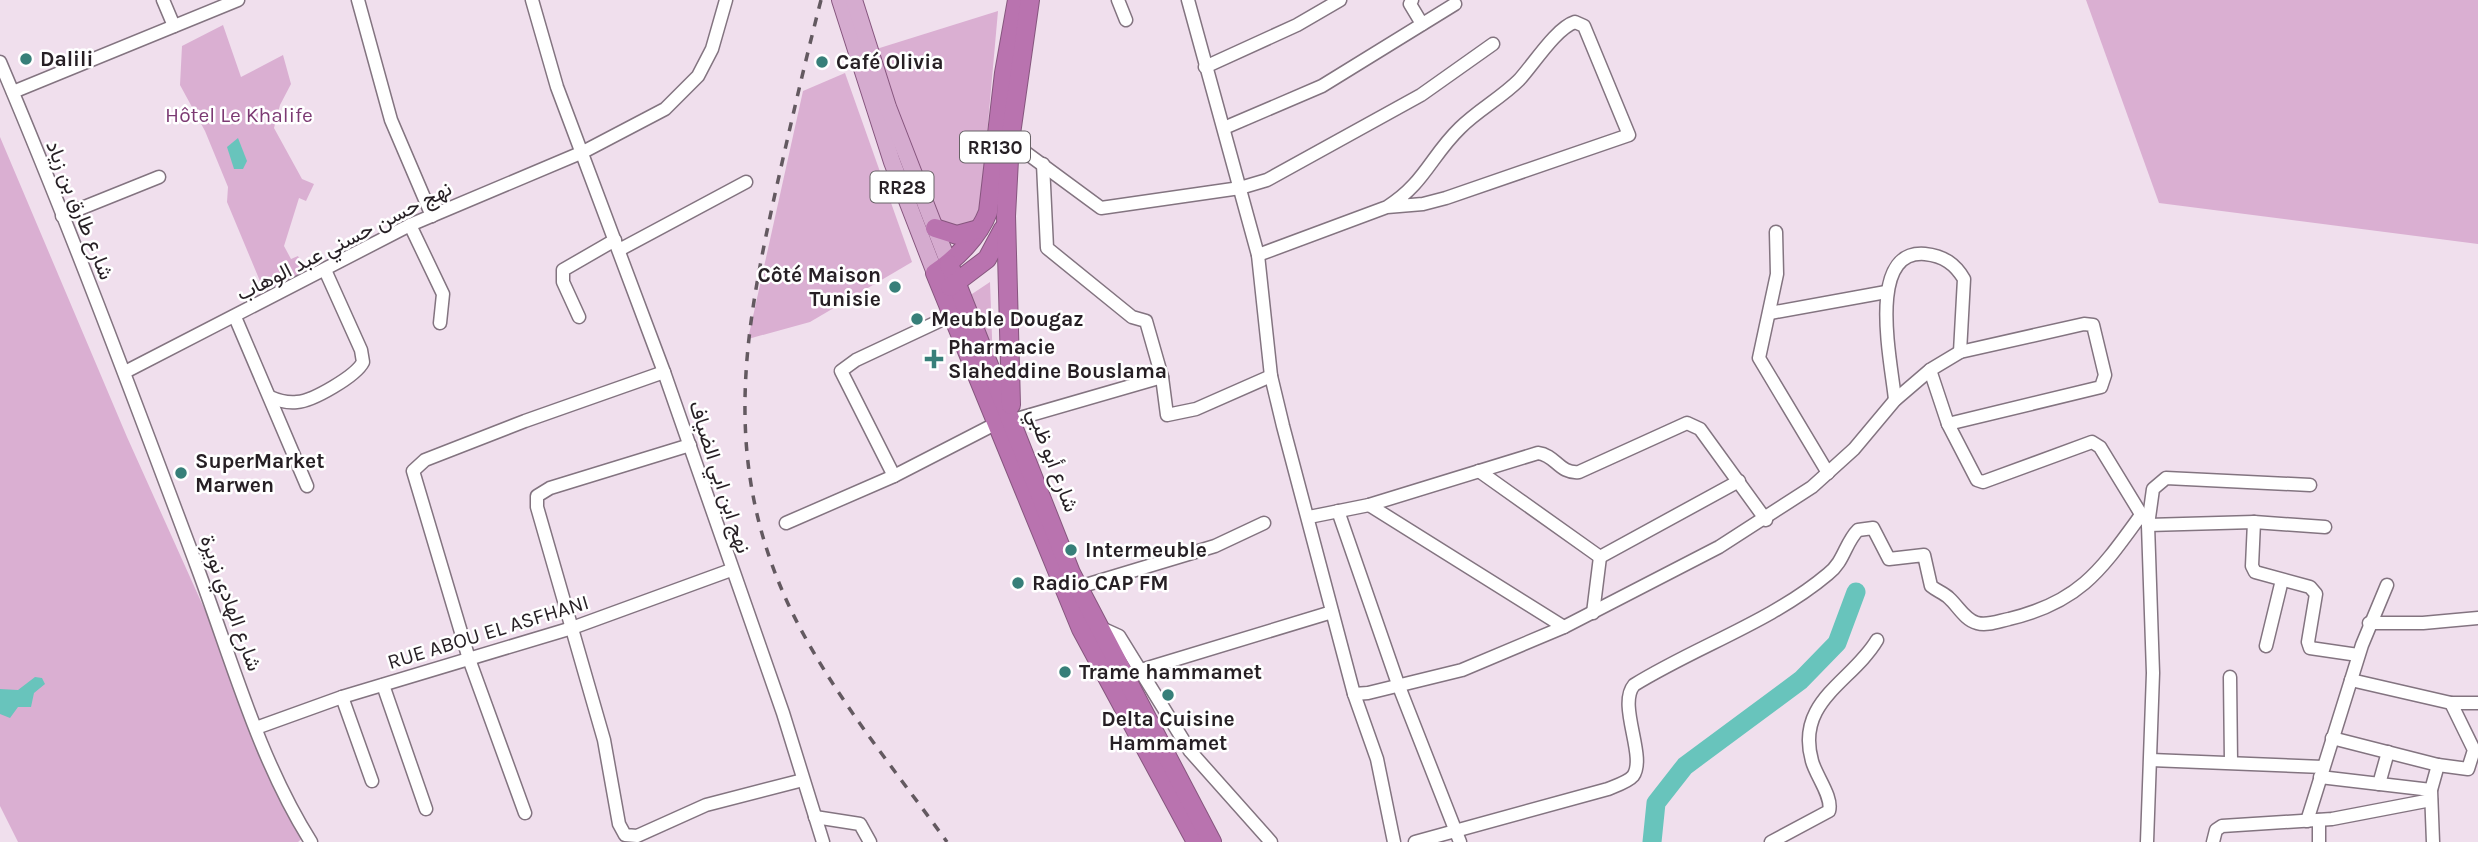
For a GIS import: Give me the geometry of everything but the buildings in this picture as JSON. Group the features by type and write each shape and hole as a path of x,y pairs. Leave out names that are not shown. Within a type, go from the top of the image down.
{"highway":[{"name":"RR130","path":"942,268 982,228 992,196 1004,73 1017,0"},
{"name":"RR130","path":"950,287 988,259 998,242 1006,216 1010,141 1030,0"},
{"path":"1006,216 1007,419"},
{"path":"935,228 957,235 982,228"},
{"name":"شارع أبو ظبي","path":"942,268 1097,626 1212,842"},
{"name":"شارع أبو ظبي","path":"950,287 952,315 1007,419 1057,577 1081,629 1196,842"}],"main road":[{"name":"شارع أبو ظبي","path":"840,0 892,162 942,268"},
{"name":"شارع أبو ظبي","path":"855,0 888,107 935,228 942,268"}],"street":[{"path":"163,0 174,26"},
{"path":"13,93 238,0"},
{"path":"358,0 391,120 432,216"},
{"name":"نهج ابن ابي الضياف","path":"532,0 543,47 690,444 731,570 783,713 823,842"},
{"name":"نهج حسن حسني عبد الوهاب","path":"125,372 410,225 583,152 665,110 698,76 712,49 726,0"},
{"path":"1118,0 1126,20"},
{"path":"1188,0 1258,255 1270,376 1354,694 1377,759 1394,842"},
{"path":"1206,67 1297,24 1340,0"},
{"path":"1412,0 1410,4 1422,24"},
{"path":"1224,128 1322,86 1455,4"},
{"path":"1258,255 1387,207 1423,204 1446,198 1627,137 1630,131 1584,26 1575,23 1562,30 1517,82 1449,139 1416,185 1387,207"},
{"path":"1010,141 1101,208 1240,188 1267,180 1354,129 1394,111 1493,44"},
{"name":"شارع طارق بن زياد","path":"0,62 125,372"},
{"path":"1043,164 1047,248 1132,317 1146,321 1162,377 1166,415 1171,417 1270,376"},
{"path":"62,216 159,177"},
{"path":"579,317 563,282 563,270 746,182"},
{"path":"410,225 443,294 440,323"},
{"path":"1776,232 1777,274 1760,349 1762,367 1828,472"},
{"path":"1895,400 1886,292 1896,264 1906,257 1919,254 1949,261 1964,279 1960,352"},
{"path":"270,397 289,403 309,400 356,372 363,362 361,349 325,270"},
{"path":"1770,313 1886,292"},
{"path":"894,476 841,371 856,360 952,315"},
{"path":"235,317 307,486"},
{"path":"1354,694 1367,694 1398,684 1462,670 1593,612 1766,520 1854,449 1895,400 1930,370 1960,352 2088,324 2095,329 2105,381 2101,387 1948,424"},
{"path":"1930,370 1948,424 1979,482 2087,443 2096,444 2145,520"},
{"name":"شارع الهادي نويرة","path":"125,372 256,728 282,791 307,840"},
{"path":"525,813 469,659 413,477 415,467 525,421 664,372"},
{"path":"786,523 894,476 1007,419 1162,377"},
{"path":"1309,517 1369,505 1538,453 1548,455 1563,470 1579,472 1692,423 1700,429 1766,520"},
{"path":"690,444 550,488 537,496 537,508 604,740 615,812 625,835 638,836 706,805 803,780"},
{"path":"1479,471 1600,557"},
{"path":"2147,842 2153,673 2145,520 2154,489 2166,478 2309,485"},
{"path":"1600,557 1738,481"},
{"path":"1369,505 1564,626"},
{"path":"1338,511 1398,684 1457,836"},
{"path":"1415,842 1457,836 1608,789 1629,779 1636,768 1629,696 1634,685 1813,585 1840,562 1858,530 1873,528 1888,559 1924,555 1931,586 1948,597 1970,620 1985,624 2019,617 2061,600 2081,588 2099,572 2145,520 2255,522 2325,527"},
{"path":"2255,522 2253,569 2310,587 2316,594 2308,642 2310,648 2358,655"},
{"path":"1079,587 1215,546 1264,523"},
{"path":"1593,612 1600,557"},
{"name":"RUE ABOU EL ASFHANI","path":"256,728 383,685 572,628 731,570"},
{"path":"2266,646 2282,580"},
{"path":"2319,842 2313,821 2321,772 2358,655 2387,585"},
{"path":"1140,670 1332,612"},
{"path":"2370,623 2423,623 2478,618"},
{"path":"1097,626 1119,636 1190,751 1271,842"},
{"path":"1771,842 1829,811 1829,802 1808,743 1810,732 1824,697 1860,664 1877,640"},
{"path":"2230,677 2231,762"},
{"path":"2351,680 2451,703 2478,703"},
{"path":"383,685 426,809"},
{"path":"342,698 372,781"},
{"path":"2332,738 2463,769 2472,764 2474,750 2451,703"},
{"path":"2379,784 2388,752"},
{"path":"2151,760 2231,762 2321,772 2431,795"},
{"path":"2433,842 2431,795 2438,765"},
{"path":"2213,842 2216,830 2222,826 2313,821 2431,795"},
{"path":"815,817 860,824 870,842"}],"green space":[{"path":"2086,0 2478,0 2478,244 2159,203"},
{"path":"998,11 978,235 938,229 870,51"},
{"name":"Hôtel Le Khalife","path":"223,25 241,77 283,55 291,84 280,105 274,128 302,179 314,184 306,201 299,198 284,246 291,259 298,256 306,274 267,298 227,202 228,187 205,131 180,85 182,46"},
{"path":"845,73 912,262 810,322 748,339 803,91"},
{"path":"0,137 127,437 306,835 298,842 18,842 0,806"},
{"path":"990,282 993,365 966,298"}],"shaded area":[{"path":"238,138 247,161 243,169 234,169 227,147"},
{"path":"35,677 42,678 45,684 34,693 31,707 18,707 10,718 0,714 0,689 18,690"}],"waterway":[{"path":"1652,842 1656,803 1685,766 1801,680 1837,643 1856,592"}],"railway":[{"path":"821,0 755,295 745,399 747,451 754,503 769,556 807,641 864,729 947,842"}],"place":[{"name":"Dalili","path":"26,59"},
{"name":"Café Olivia","path":"822,62"},
{"name":"Côté Maison Tunisie","path":"895,287"},
{"name":"Meuble Dougaz","path":"917,319"},
{"name":"Pharmacie Slaheddine Bouslama","path":"934,359"},
{"name":"SuperMarket Marwen","path":"181,473"},
{"name":"Intermeuble","path":"1071,550"},
{"name":"Radio CAP FM","path":"1018,583"},
{"name":"Trame hammamet","path":"1065,672"},
{"name":"Delta Cuisine Hammamet","path":"1168,695"}]}
